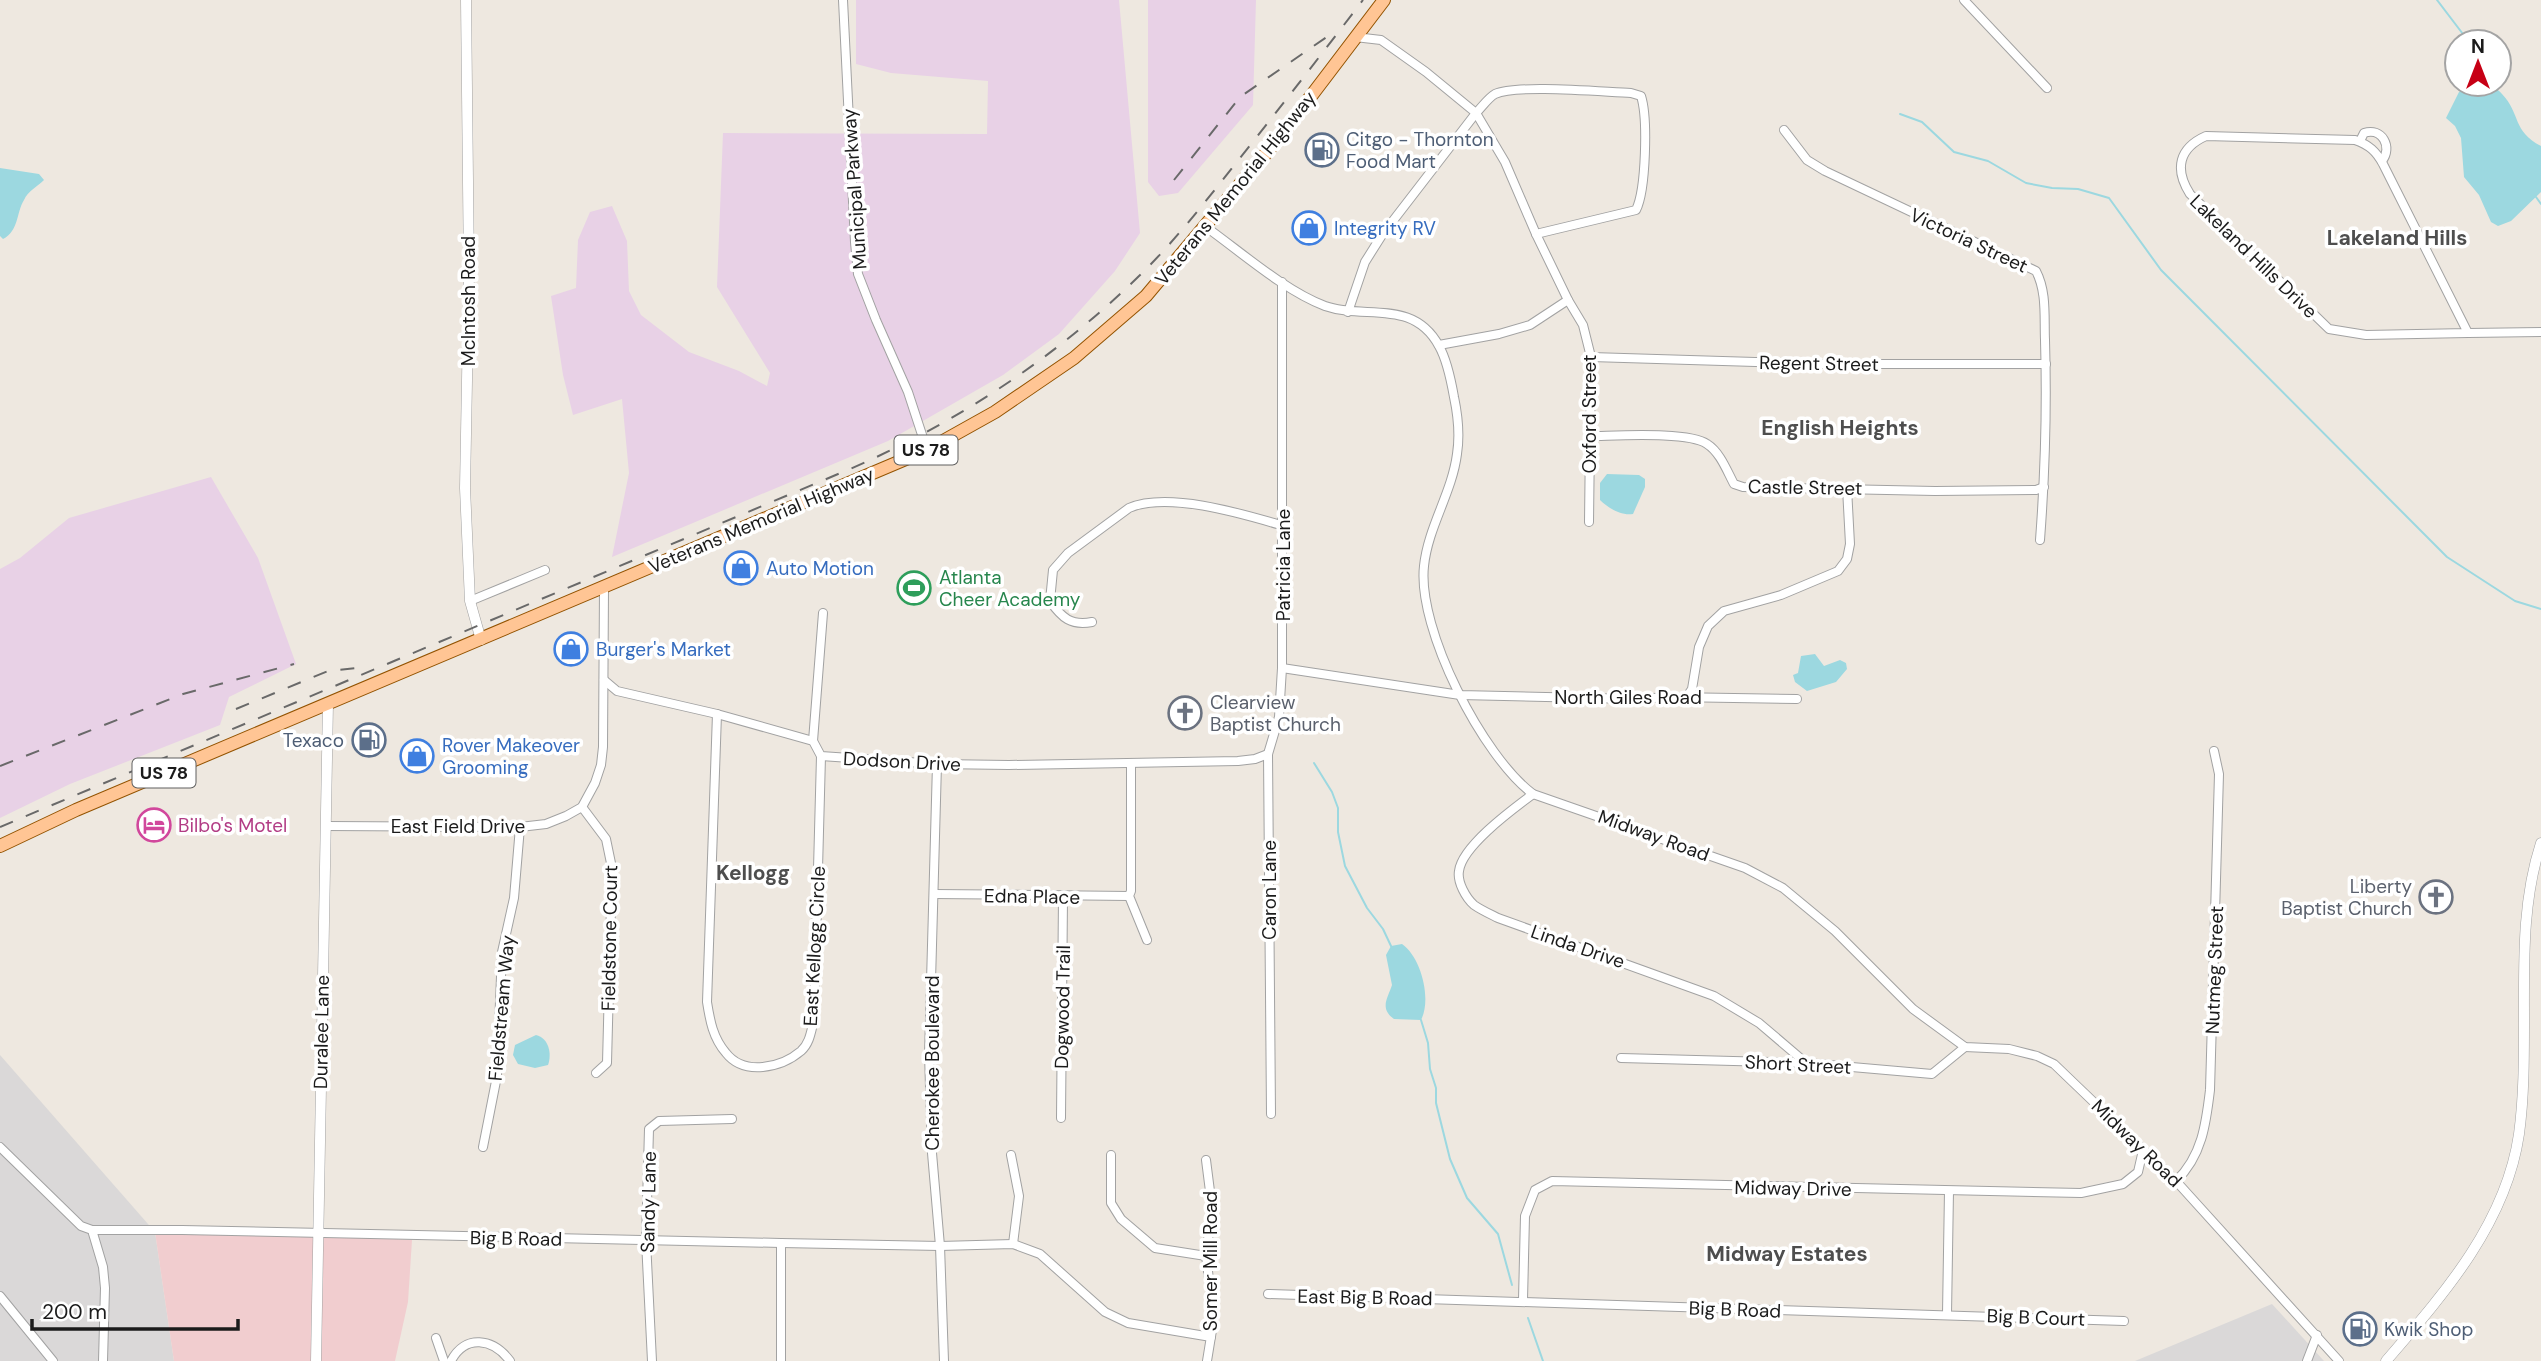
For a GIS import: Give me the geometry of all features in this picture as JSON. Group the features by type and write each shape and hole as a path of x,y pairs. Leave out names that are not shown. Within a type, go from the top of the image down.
{"main road":[{"name":"Veterans Memorial Highway","path":"0,846 76,810 927,450 995,412 1074,358 1146,296 1283,133 1384,0"}],"street":[{"name":"McIntosh Road","path":"466,0 469,272 465,488 470,601 481,640"},
{"name":"Municipal Parkway","path":"844,0 858,274 908,392 927,450"},
{"path":"1964,0 2047,88"},
{"path":"1355,37 1381,40 1476,113"},
{"path":"1348,312 1365,262 1382,235 1476,113 1493,95 1508,90 1631,93 1641,96 1644,108 1643,183 1642,199 1636,210 1536,234"},
{"name":"Oxford Street","path":"1476,113 1505,162 1536,234 1583,325 1591,357 1589,522"},
{"name":"Victoria Street","path":"1784,130 1807,160 1825,171 2036,271 2043,283 2046,364 2044,487 2039,540"},
{"path":"2382,161 2387,149 2386,142 2379,133 2364,133 2360,141 2376,151 2382,161 2468,333"},
{"name":"Lakeland Hills Drive","path":"2360,141 2206,136 2191,143 2184,152 2181,165 2183,184 2190,194 2329,329 2346,334 2366,335 2541,332"},
{"name":"Midway Road","path":"1206,227 1300,295 1348,312 1371,310 1395,313 1413,320 1439,345 1452,383 1459,419 1457,456 1429,542 1424,566 1423,590 1427,615 1446,668 1460,695 1499,758 1521,785 1533,794 1745,868 1783,888 1835,931 1913,1009 1965,1046 2009,1049 2037,1056 2053,1064 2176,1181 2339,1361"},
{"name":"Patricia Lane","path":"1282,282 1282,668"},
{"path":"1439,345 1531,325 1568,300"},
{"name":"Regent Street","path":"1591,357 1820,364 2046,364"},
{"name":"Castle Street","path":"1590,436 1688,437 1706,442 1716,451 1734,484 1743,487 1948,491 2036,490 2044,487"},
{"path":"1686,698 1692,689 1699,647 1708,626 1724,611 1781,595 1838,571 1847,559 1850,544 1847,488"},
{"path":"1092,622 1078,625 1058,612 1050,601 1053,570 1068,553 1129,508 1140,503 1154,503 1223,509 1284,526"},
{"path":"470,601 545,570"},
{"path":"582,807 596,783 601,765 604,588"},
{"path":"604,680 617,691 716,714 813,741 823,613"},
{"path":"1282,668 1460,695"},
{"name":"Caron Lane","path":"1271,1114 1268,754 1279,718 1282,668"},
{"name":"North Giles Road","path":"1460,695 1797,699"},
{"name":"Duralee Lane","path":"316,1361 328,703"},
{"name":"East Kellogg Circle","path":"716,714 708,1002 715,1037 727,1055 735,1062 750,1068 768,1067 801,1051 809,1041 814,1020 821,756"},
{"name":"Dodson Drive","path":"813,741 821,756 937,764 1238,761 1268,754"},
{"name":"Nutmeg Street","path":"2176,1181 2188,1170 2202,1140 2210,1090 2218,774 2214,751"},
{"name":"Cherokee Boulevard","path":"937,764 929,1054 944,1361"},
{"path":"1131,764 1129,896 1147,940"},
{"name":"Linda Drive","path":"1533,794 1510,812 1464,857 1458,872 1462,889 1474,904 1498,918 1714,996 1759,1023 1806,1063"},
{"name":"East Field Drive","path":"326,826 520,827 546,824 582,807"},
{"name":"Fieldstone Court","path":"582,807 606,839 612,868 607,1063 596,1073"},
{"name":"Fieldstream Way","path":"483,1147 497,1076 502,952 514,898 520,827"},
{"path":"2386,1361 2416,1327 2476,1246 2492,1220 2512,1165 2519,1136 2522,1104 2528,903 2541,843"},
{"name":"Edna Place","path":"934,894 1129,896"},
{"name":"Dogwood Trail","path":"1061,1118 1063,897"},
{"name":"Short Street","path":"1621,1058 1806,1063 1932,1074 1965,1046"},
{"name":"Sandy Lane","path":"652,1361 646,1241 649,1129 659,1121 732,1119"},
{"path":"0,1147 71,1217 81,1226 92,1230 103,1267 105,1288 103,1361"},
{"name":"Midway Drive","path":"1523,1300 1525,1216 1535,1190 1552,1181 2081,1193 2123,1184 2138,1172 2143,1150"},
{"path":"1011,1155 1019,1196 1013,1244 1040,1254 1105,1312 1128,1324 1211,1337"},
{"path":"1111,1155 1111,1203 1121,1219 1155,1248 1206,1256"},
{"name":"Somer Mill Road","path":"1206,1160 1212,1207 1206,1256 1214,1318 1207,1361"},
{"path":"1947,1314 1949,1191"},
{"name":"Big B Road","path":"92,1230 158,1229 646,1241 1013,1244"},
{"path":"781,1243 781,1361"},
{"name":"East Big B Road","path":"1268,1294 1523,1300"},
{"path":"0,1296 53,1361"},
{"name":"Big B Road","path":"1523,1300 1720,1310 1947,1314"},
{"name":"Big B Court","path":"1947,1314 2124,1321"},
{"path":"2306,1361 2317,1335"},
{"path":"436,1338 444,1361"},
{"path":"450,1361 458,1350 475,1342 491,1343 510,1361"}],"shaded area":[{"path":"856,0 1119,0 1140,233 1115,271 1059,334 1003,375 888,441 612,557 629,473 622,399 573,415 563,375 551,296 576,288 578,240 590,212 612,206 627,241 629,291 641,315 689,352 739,371 767,386 770,373 717,287 723,133 987,134 988,81 891,73 856,64"},
{"path":"1148,0 1256,0 1253,105 1178,193 1159,196 1148,182"},
{"path":"211,477 258,558 296,664 229,697 220,725 70,784 0,818 0,569 20,558 69,518"},
{"path":"0,1055 155,1232 174,1361 0,1361"},
{"path":"268,1231 412,1240 408,1302 395,1361 174,1361 155,1232"},
{"path":"2272,1304 2324,1361 2135,1361"}],"water":[{"path":"2456,98 2505,98 2525,134 2541,146 2541,192 2511,221 2498,226 2491,222 2479,195 2464,177 2461,138 2455,126 2446,118"},
{"path":"0,168 39,174 44,180 26,197 15,227 3,239 0,236"},
{"path":"1607,474 1639,475 1645,479 1645,487 1633,514 1615,511 1600,500 1600,483"},
{"path":"1815,654 1824,666 1840,660 1846,663 1847,669 1836,682 1807,691 1795,682 1793,675 1798,673 1801,656"},
{"path":"1402,944 1415,958 1423,979 1425,1001 1421,1020 1394,1019 1386,1007 1392,985 1386,955 1391,946"},
{"path":"536,1035 544,1039 548,1047 548,1065 535,1068 518,1064 513,1055 515,1045"}],"waterway":[{"path":"2437,0 2458,28"},
{"path":"1900,114 1922,122 1954,152 1988,161 2026,183 2078,189 2109,198 2161,270 2447,557 2515,601 2541,609"},
{"path":"2536,197 2541,204"},
{"path":"1314,763 1332,792 1338,808 1338,832 1345,866 1391,946"},
{"path":"1421,1020 1428,1043 1436,1103 1450,1159 1467,1198 1498,1234 1512,1285"},
{"path":"1528,1318 1543,1361"}],"railway":[{"path":"0,827 850,469 890,451 967,409 1004,386 1074,334 1152,263 1213,192 1363,0"},
{"path":"1174,180 1240,97 1331,34"},
{"path":"0,766 183,694 294,664"},
{"path":"236,709 328,671 365,667"}],"place":[{"name":"Citgo - Thornton Food Mart","path":"1322,150"},
{"name":"Integrity RV","path":"1309,228"},
{"name":"Auto Motion","path":"741,568"},
{"name":"Atlanta Cheer Academy","path":"914,588"},
{"name":"Burger's Market","path":"571,649"},
{"name":"Clearview Baptist Church","path":"1185,713"},
{"name":"Texaco","path":"369,740"},
{"name":"Rover Makeover Grooming","path":"417,756"},
{"name":"Bilbo's Motel","path":"154,825"},
{"name":"Liberty Baptist Church","path":"2436,897"},
{"name":"Kwik Shop","path":"2360,1329"}],"district":[{"name":"Lakeland Hills","path":"2397,238"},
{"name":"English Heights","path":"1840,428"},
{"name":"Kellogg","path":"753,873"},
{"name":"Midway Estates","path":"1787,1254"}]}
